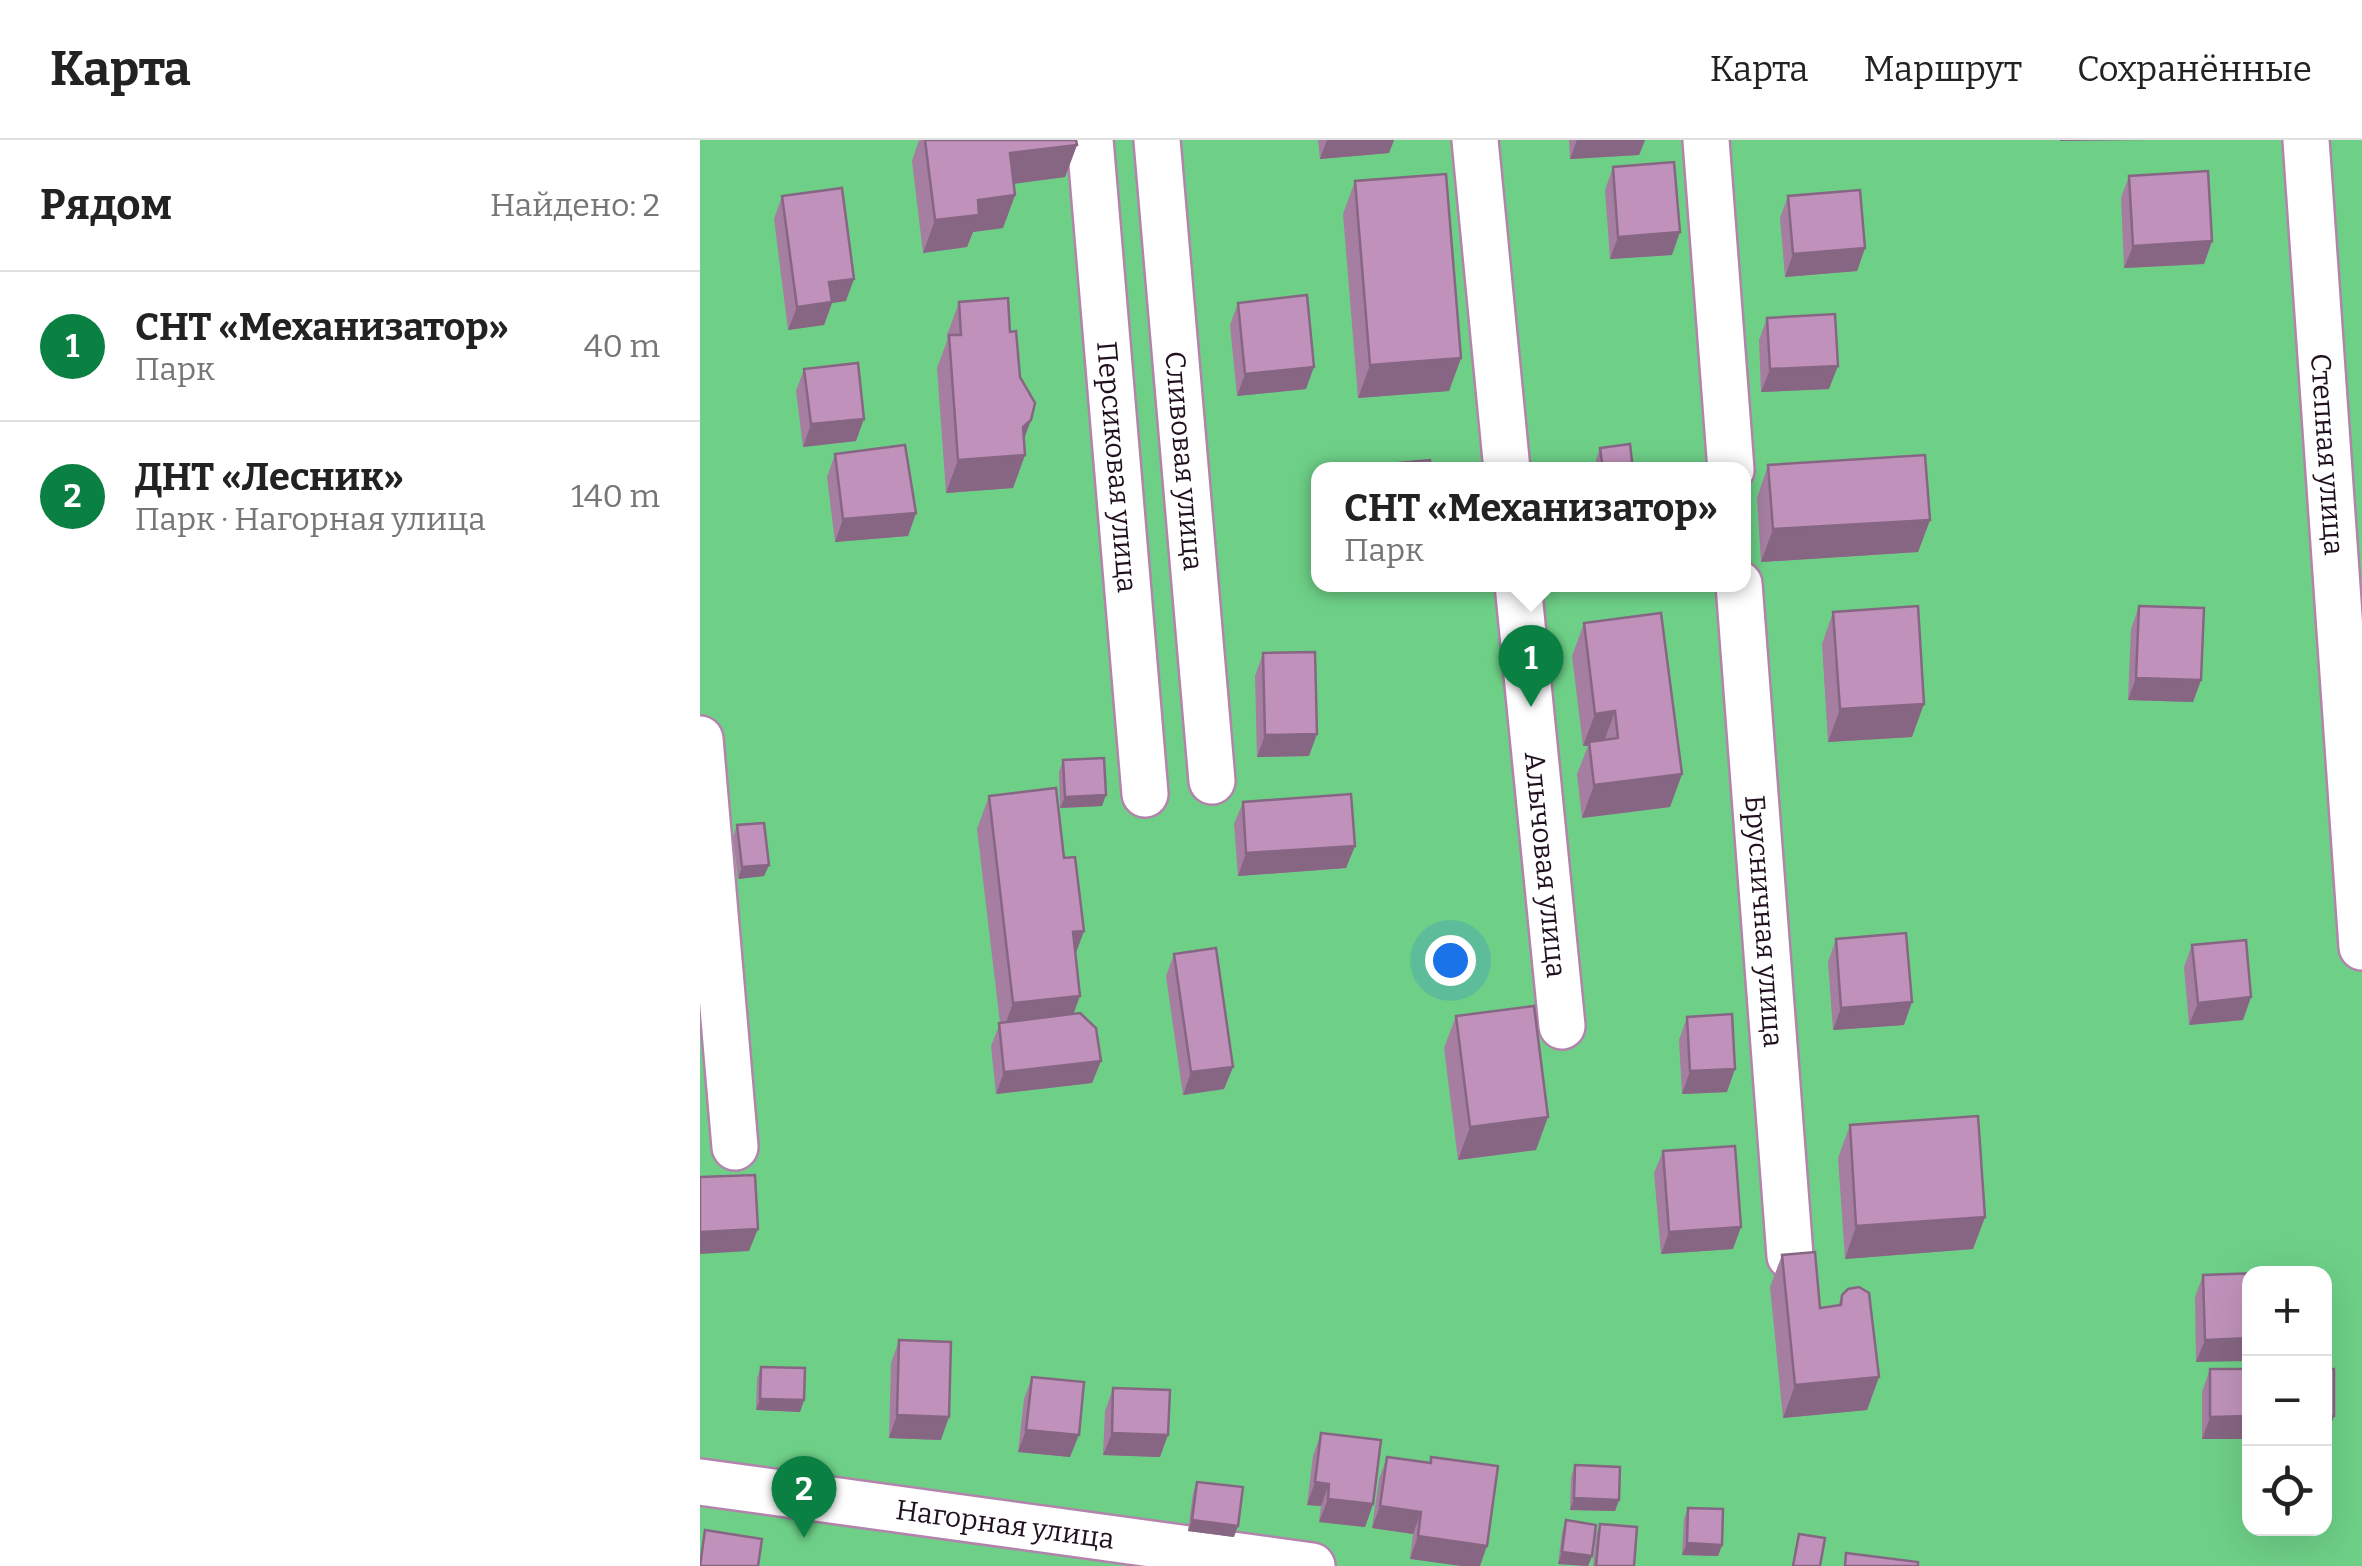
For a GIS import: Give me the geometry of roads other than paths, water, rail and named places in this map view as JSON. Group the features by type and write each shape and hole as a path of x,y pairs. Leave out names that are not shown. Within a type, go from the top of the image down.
{"street":[{"name":"Персиковая улица","path":"1090,140 1144,794"},
{"name":"Сливовая улица","path":"1157,140 1212,781"},
{"path":"1474,140 1506,462"},
{"path":"1706,140 1730,462"},
{"name":"Степная улица","path":"2306,140 2362,947"},
{"name":"Алычовая улица","path":"1519,592 1562,1026"},
{"name":"Брусничная улица","path":"1740,592 1790,1256"},
{"path":"700,739 735,1148"},
{"name":"Нагорная улица","path":"700,1482 1312,1566"}],"place":[{"name":"СНТ «Механизатор»","path":"1531,707"},
{"name":"ДНТ «Лесник»","path":"804,1538"}]}
